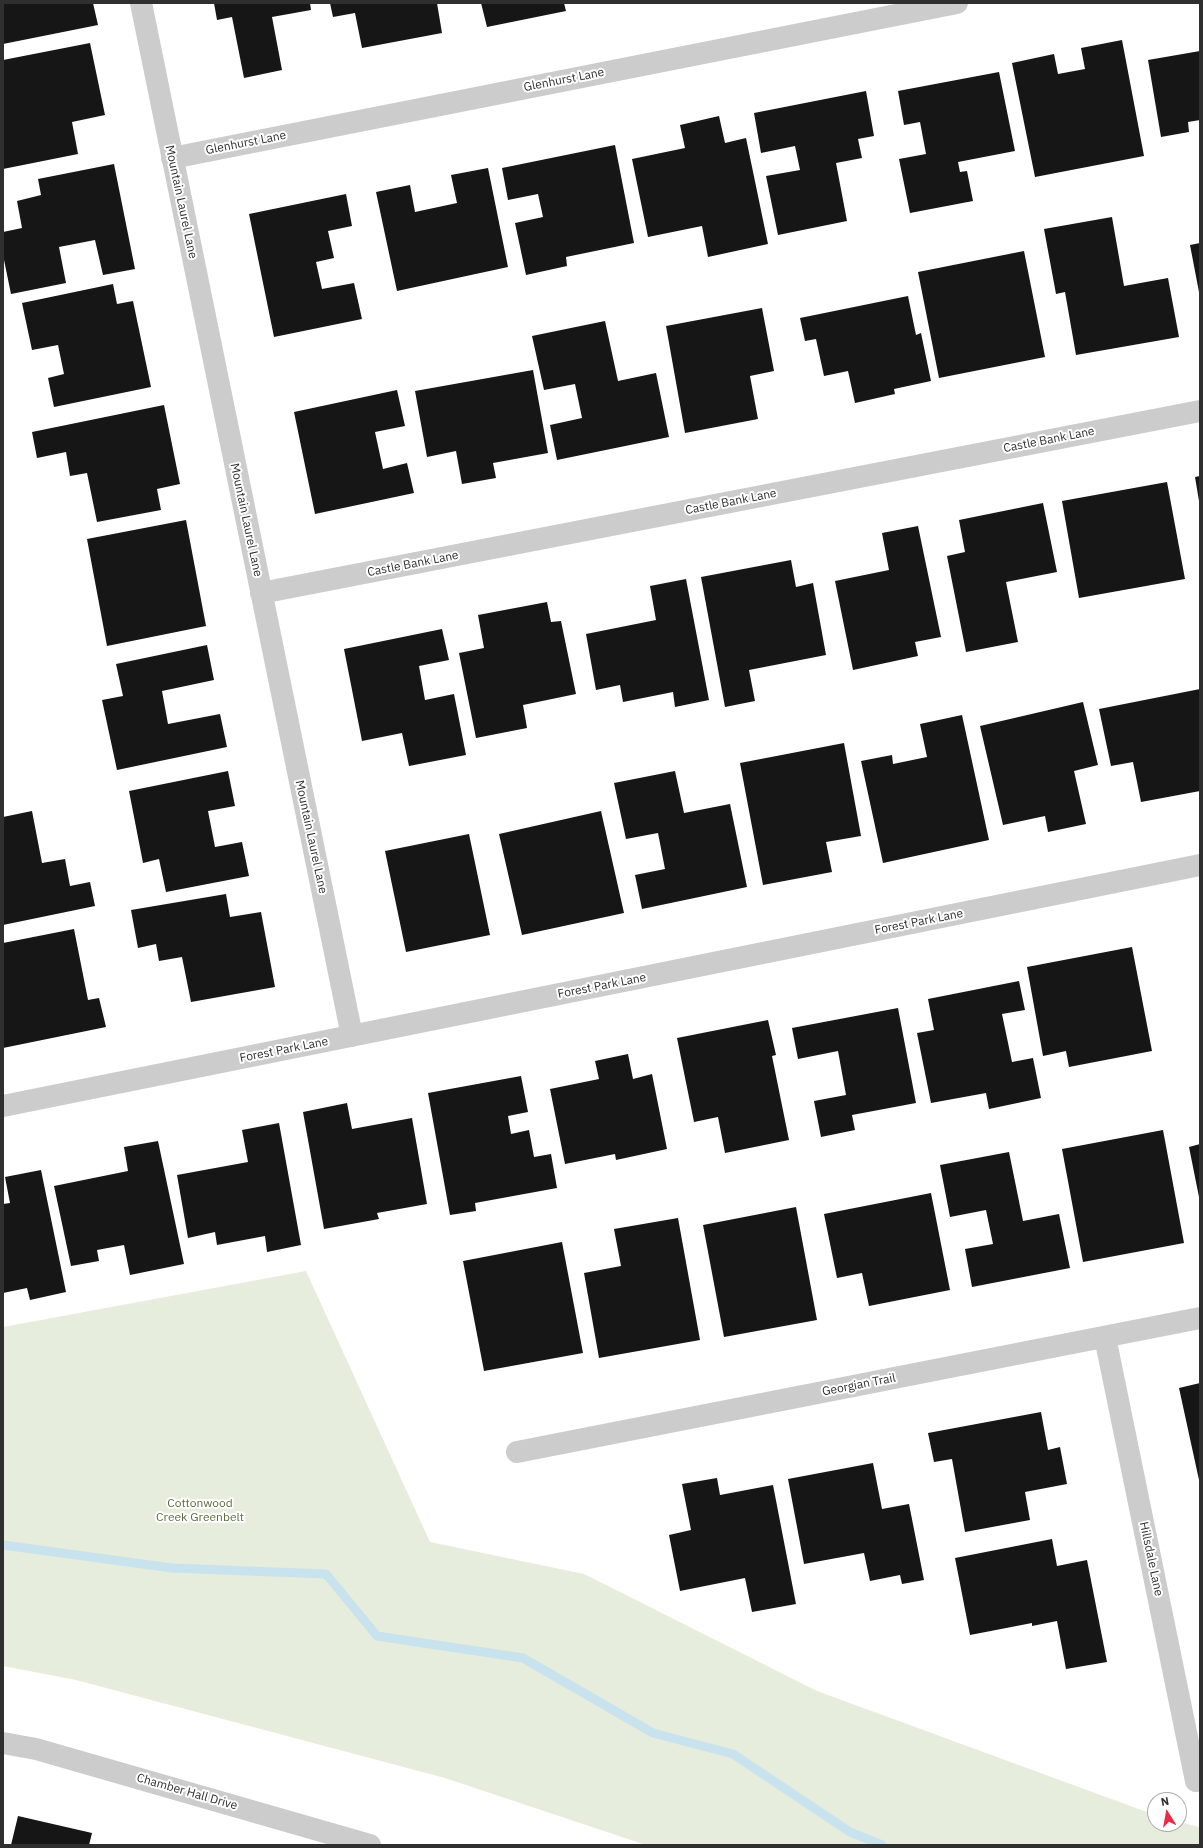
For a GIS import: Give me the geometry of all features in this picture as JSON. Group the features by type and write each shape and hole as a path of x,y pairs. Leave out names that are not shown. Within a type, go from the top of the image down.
{"street":[{"name":"Mountain Laurel Lane","path":"141,3 352,1036"},
{"name":"Glenhurst Lane","path":"172,158 957,3"},
{"name":"Castle Bank Lane","path":"261,594 1200,411"},
{"name":"Forest Park Lane","path":"3,1106 1200,865"},
{"name":"Georgian Trail","path":"517,1452 1200,1318"},
{"name":"Hillsdale Lane","path":"1105,1337 1198,1780"},
{"name":"Chamber Hall Drive","path":"3,1743 36,1749 370,1845"}],"green space":[{"name":"Cottonwood Creek Greenbelt","path":"306,1271 430,1542 584,1574 817,1691 1147,1812 1147,1832 1187,1832 1187,1824 1200,1827 1200,1845 646,1845 445,1778 76,1680 3,1666 3,1327"}],"building":[{"path":"3,3 93,3 98,25 3,44"},
{"path":"214,3 310,3 311,10 272,17 282,70 244,78 232,17 217,20"},
{"path":"330,3 437,3 442,33 362,48 355,13 333,17"},
{"path":"481,3 564,3 566,11 487,27"},
{"path":"1122,40 1144,156 1035,177 1012,63 1054,54 1058,74 1085,69 1081,48"},
{"path":"90,43 105,115 72,122 78,154 3,169 3,60"},
{"path":"1200,51 1200,120 1188,122 1189,132 1161,137 1148,60"},
{"path":"999,72 1015,151 958,162 960,172 967,171 973,201 910,213 899,159 926,154 920,122 904,125 898,91"},
{"path":"866,91 874,136 858,139 862,158 836,163 847,221 778,235 766,176 800,170 795,146 761,153 754,113"},
{"path":"719,116 725,143 746,138 768,244 708,257 702,226 648,237 632,159 685,148 680,125"},
{"path":"615,145 634,243 566,257 567,266 526,275 515,223 543,217 538,194 508,200 502,168"},
{"path":"114,164 135,269 103,275 95,240 59,247 66,283 11,294 3,255 3,232 22,228 17,201 41,195 38,179"},
{"path":"488,168 508,267 397,291 376,192 410,185 415,212 457,203 451,175"},
{"path":"346,194 352,226 328,231 334,258 316,262 322,289 354,283 362,319 274,337 249,214"},
{"path":"1112,217 1124,286 1168,278 1179,337 1076,355 1065,292 1056,294 1044,229"},
{"path":"1200,243 1200,291 1199,292 1190,245"},
{"path":"1024,251 1045,357 939,378 918,272"},
{"path":"113,284 117,304 133,301 151,387 54,407 48,378 64,374 58,345 32,350 22,303"},
{"path":"908,296 916,335 921,333 931,381 894,389 895,394 855,403 848,371 824,376 816,339 805,341 800,318"},
{"path":"762,308 774,371 750,376 758,419 685,433 666,326"},
{"path":"605,321 618,381 656,373 669,437 557,460 550,425 582,418 575,384 544,390 532,336"},
{"path":"533,370 548,453 493,463 496,478 462,484 456,451 427,457 415,391"},
{"path":"397,390 405,426 375,432 383,469 407,463 414,493 315,514 294,412"},
{"path":"164,405 180,484 157,489 161,510 97,522 87,473 70,476 66,452 37,458 32,432"},
{"path":"1200,476 1200,501 1199,501 1195,477"},
{"path":"1167,482 1185,579 1079,598 1062,501"},
{"path":"1043,503 1057,572 1006,582 1018,642 966,652 947,556 965,552 959,520"},
{"path":"186,520 206,626 107,646 87,539"},
{"path":"918,526 941,637 915,642 918,656 853,670 835,581 889,570 882,533"},
{"path":"791,560 796,587 813,583 826,655 749,670 755,701 725,707 701,577"},
{"path":"686,579 709,700 675,707 673,692 623,702 620,685 596,690 586,634 656,620 650,586"},
{"path":"547,602 551,622 561,621 576,694 523,705 527,728 476,738 459,653 484,648 478,615"},
{"path":"442,629 449,660 419,666 425,700 454,694 466,755 409,766 402,733 362,741 344,649"},
{"path":"207,645 214,680 162,691 168,724 220,714 227,747 117,770 102,700 123,696 116,664"},
{"path":"1200,689 1200,791 1141,802 1133,762 1111,766 1099,709"},
{"path":"1083,702 1098,765 1074,771 1086,824 1048,832 1045,816 1003,825 980,726"},
{"path":"962,715 989,840 883,863 861,761 892,755 893,764 927,757 920,724"},
{"path":"844,743 861,836 826,842 832,872 763,885 740,763"},
{"path":"228,771 235,806 208,811 215,847 242,842 249,876 166,892 159,859 143,863 129,791"},
{"path":"675,771 684,813 730,804 747,887 642,909 635,875 665,869 658,833 626,839 614,783"},
{"path":"32,811 42,863 65,859 70,886 90,882 95,906 3,925 3,817"},
{"path":"601,811 624,913 522,935 499,834"},
{"path":"469,834 490,935 406,952 385,851"},
{"path":"226,894 230,917 261,912 275,987 191,1002 182,957 159,961 156,944 138,948 131,910"},
{"path":"74,929 88,1000 99,998 106,1027 3,1048 3,943"},
{"path":"1132,947 1152,1051 1069,1067 1066,1051 1043,1056 1027,967"},
{"path":"1019,981 1025,1010 1002,1014 1012,1062 1033,1058 1041,1098 989,1109 986,1093 931,1103 917,1033 934,1030 928,999"},
{"path":"898,1008 916,1103 852,1115 855,1130 821,1137 814,1101 846,1095 838,1051 798,1059 792,1028"},
{"path":"768,1020 776,1055 772,1056 789,1140 725,1153 718,1117 694,1122 677,1038"},
{"path":"628,1054 633,1079 652,1074 667,1149 616,1160 615,1154 565,1164 550,1089 599,1079 595,1061"},
{"path":"521,1076 528,1112 508,1116 511,1134 529,1130 534,1157 551,1154 557,1188 475,1203 476,1211 450,1215 428,1093"},
{"path":"347,1103 352,1129 412,1118 427,1204 377,1213 379,1219 324,1229 303,1112"},
{"path":"279,1123 301,1245 267,1252 265,1236 217,1245 215,1232 188,1238 177,1175 248,1162 242,1130"},
{"path":"1163,1130 1184,1243 1083,1262 1062,1149"},
{"path":"158,1141 184,1264 130,1275 124,1245 97,1250 99,1261 71,1266 54,1186 128,1171 124,1147"},
{"path":"1200,1144 1200,1197 1199,1197 1189,1147"},
{"path":"1009,1152 1023,1221 1059,1214 1070,1268 972,1287 965,1249 993,1244 986,1210 950,1217 940,1165"},
{"path":"41,1170 66,1292 30,1300 27,1288 3,1293 3,1204 10,1203 5,1177"},
{"path":"931,1193 950,1290 869,1306 862,1273 837,1278 824,1214"},
{"path":"796,1207 817,1320 724,1337 703,1225"},
{"path":"678,1218 700,1340 599,1358 584,1273 621,1266 614,1229"},
{"path":"562,1242 583,1353 484,1371 463,1261"},
{"path":"1200,1383 1200,1480 1199,1480 1179,1388"},
{"path":"1041,1412 1048,1450 1060,1447 1067,1484 1025,1492 1030,1520 965,1532 952,1459 934,1462 928,1433"},
{"path":"873,1463 882,1509 909,1504 924,1580 902,1584 900,1575 870,1581 864,1553 804,1564 788,1479"},
{"path":"717,1478 720,1495 773,1485 796,1604 752,1612 745,1578 680,1591 669,1535 691,1530 682,1484"},
{"path":"1052,1539 1057,1566 1087,1560 1107,1662 1066,1669 1057,1621 1032,1626 1032,1623 970,1635 955,1558"},
{"path":"18,1816 92,1833 89,1845 11,1845"}],"waterway":[{"path":"3,1545 172,1568 326,1574 377,1636 523,1658 653,1733 733,1754 850,1832 882,1845"}]}
